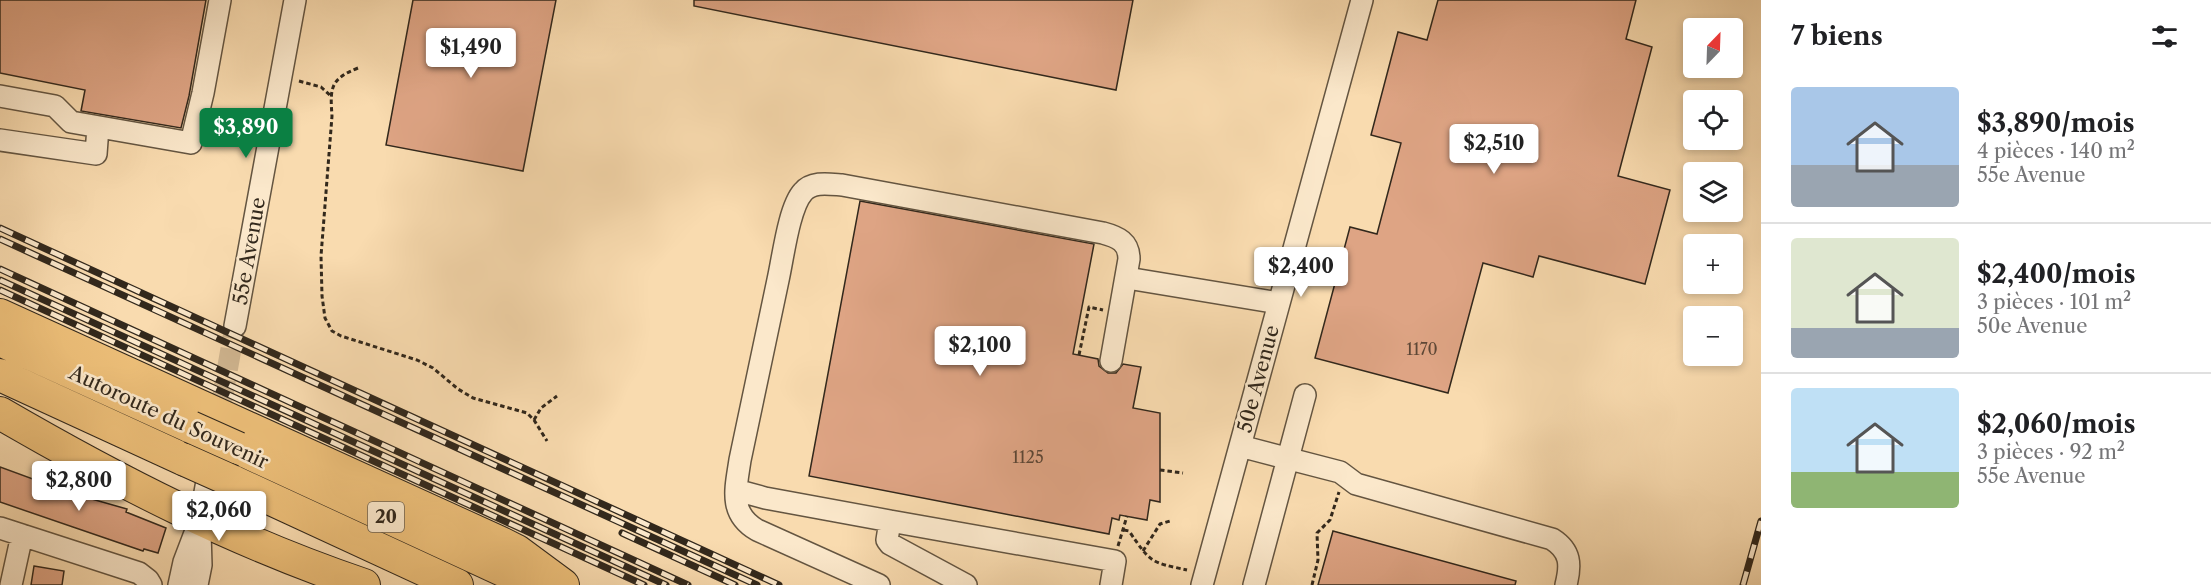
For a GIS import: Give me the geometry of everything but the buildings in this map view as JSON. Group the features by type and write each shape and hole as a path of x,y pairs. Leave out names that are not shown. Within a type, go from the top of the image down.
{"highway":[{"path":"0,315 211,414 499,542 516,551 563,585"},
{"name":"Autoroute du Souvenir","path":"0,340 211,414 238,448 535,585"},
{"name":"Autoroute du Souvenir","path":"0,375 457,585"},
{"path":"0,413 120,481 200,520 278,554 364,585"}],"street":[{"path":"0,96 55,106 71,122 191,143 203,93 220,0"},
{"name":"55e Avenue","path":"235,326 295,0"},
{"name":"50e Avenue","path":"1196,578 1240,446 1362,0"},
{"path":"0,140 96,154 98,127"},
{"path":"879,585 750,526 744,521 737,508 736,490 740,460 794,208 806,189 822,184 842,185 1121,239 1129,251 1111,361"},
{"path":"1126,278 1279,303"},
{"path":"1254,585 1305,395"},
{"path":"197,585 201,565 200,520 211,414"},
{"path":"1240,446 1344,475 1356,484 1552,539 1559,544 1569,560 1570,569 1566,585"},
{"path":"736,490 765,498 1115,561 1111,585"},
{"path":"179,585 184,562 200,520"},
{"path":"890,521 887,540 890,544 966,585"},
{"path":"0,528 145,579"},
{"path":"11,585 22,535"}],"path":[{"path":"358,68 340,75 333,85 331,96 332,116 321,256 325,318 332,331 373,347 417,360 433,368 473,398 527,413 548,441"},
{"path":"281,77 314,83 331,96"},
{"path":"1079,355 1089,307 1098,309"},
{"path":"534,420 541,408 557,396"},
{"path":"1160,470 1183,473"},
{"path":"1311,585 1318,560 1317,533 1330,520 1344,475"},
{"path":"1117,554 1127,516"},
{"path":"1143,551 1160,524 1170,522"},
{"path":"1124,530 1129,531 1143,551 1156,562 1196,578"}],"tunnel":[{"path":"222,400 235,326"}],"railway":[{"path":"0,228 779,585"},
{"path":"0,239 757,585"},
{"path":"0,269 688,585"},
{"path":"0,280 666,585"},
{"path":"0,290 644,585"},
{"path":"1743,585 1761,521"},
{"path":"622,533 735,585"}]}
